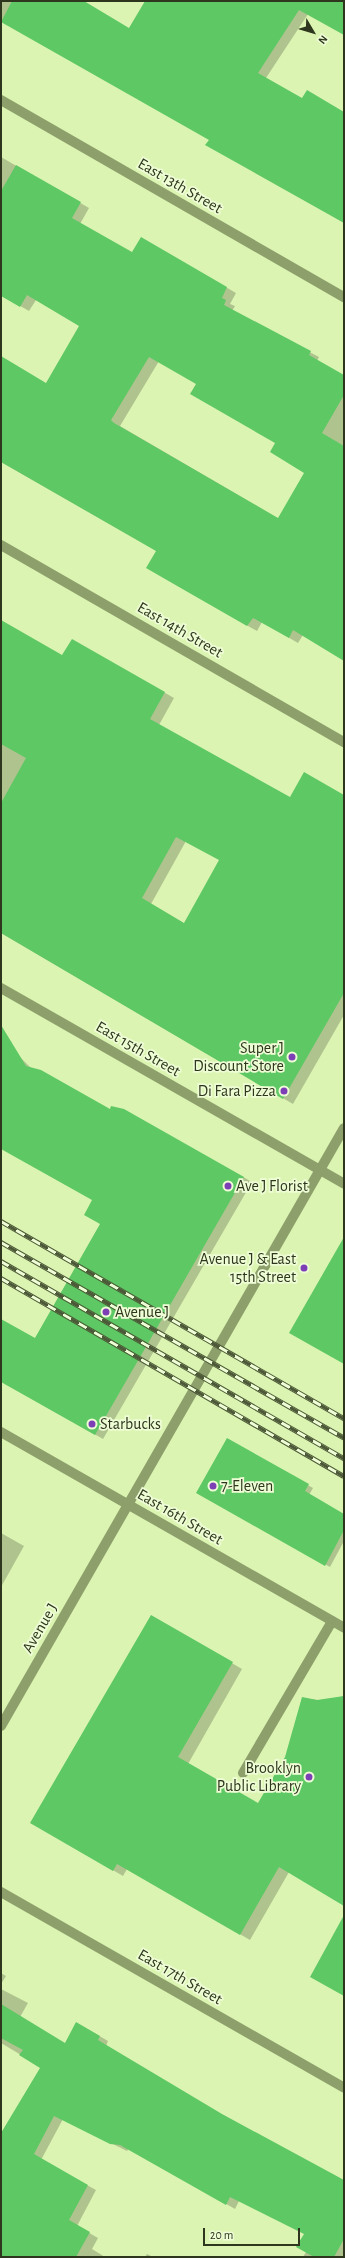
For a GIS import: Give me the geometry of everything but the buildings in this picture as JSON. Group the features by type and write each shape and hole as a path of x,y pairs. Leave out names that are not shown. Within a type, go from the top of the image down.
{"street":[{"name":"East 13th Street","path":"1,100 344,297"},
{"name":"East 14th Street","path":"1,545 344,742"},
{"name":"East 15th Street","path":"1,988 344,1184"},
{"name":"Avenue J","path":"1,1726 344,1128"},
{"name":"East 16th Street","path":"1,1432 344,1628"},
{"path":"243,1774 332,1621"},
{"name":"East 17th Street","path":"1,1892 344,2088"}],"railway":[{"path":"1,1221 344,1418"},
{"path":"1,1242 344,1438"},
{"path":"1,1261 344,1458"},
{"path":"1,1278 344,1476"}],"place":[{"name":"Super J Discount Store","path":"292,1057"},
{"name":"Di Fara Pizza","path":"284,1091"},
{"name":"Ave J Florist","path":"228,1186"},
{"name":"Avenue J & East 15th Street","path":"304,1268"},
{"name":"Avenue J","path":"106,1312"},
{"name":"Starbucks","path":"92,1424"},
{"name":"7-Eleven","path":"213,1486"},
{"name":"Brooklyn Public Library","path":"309,1777"}]}
